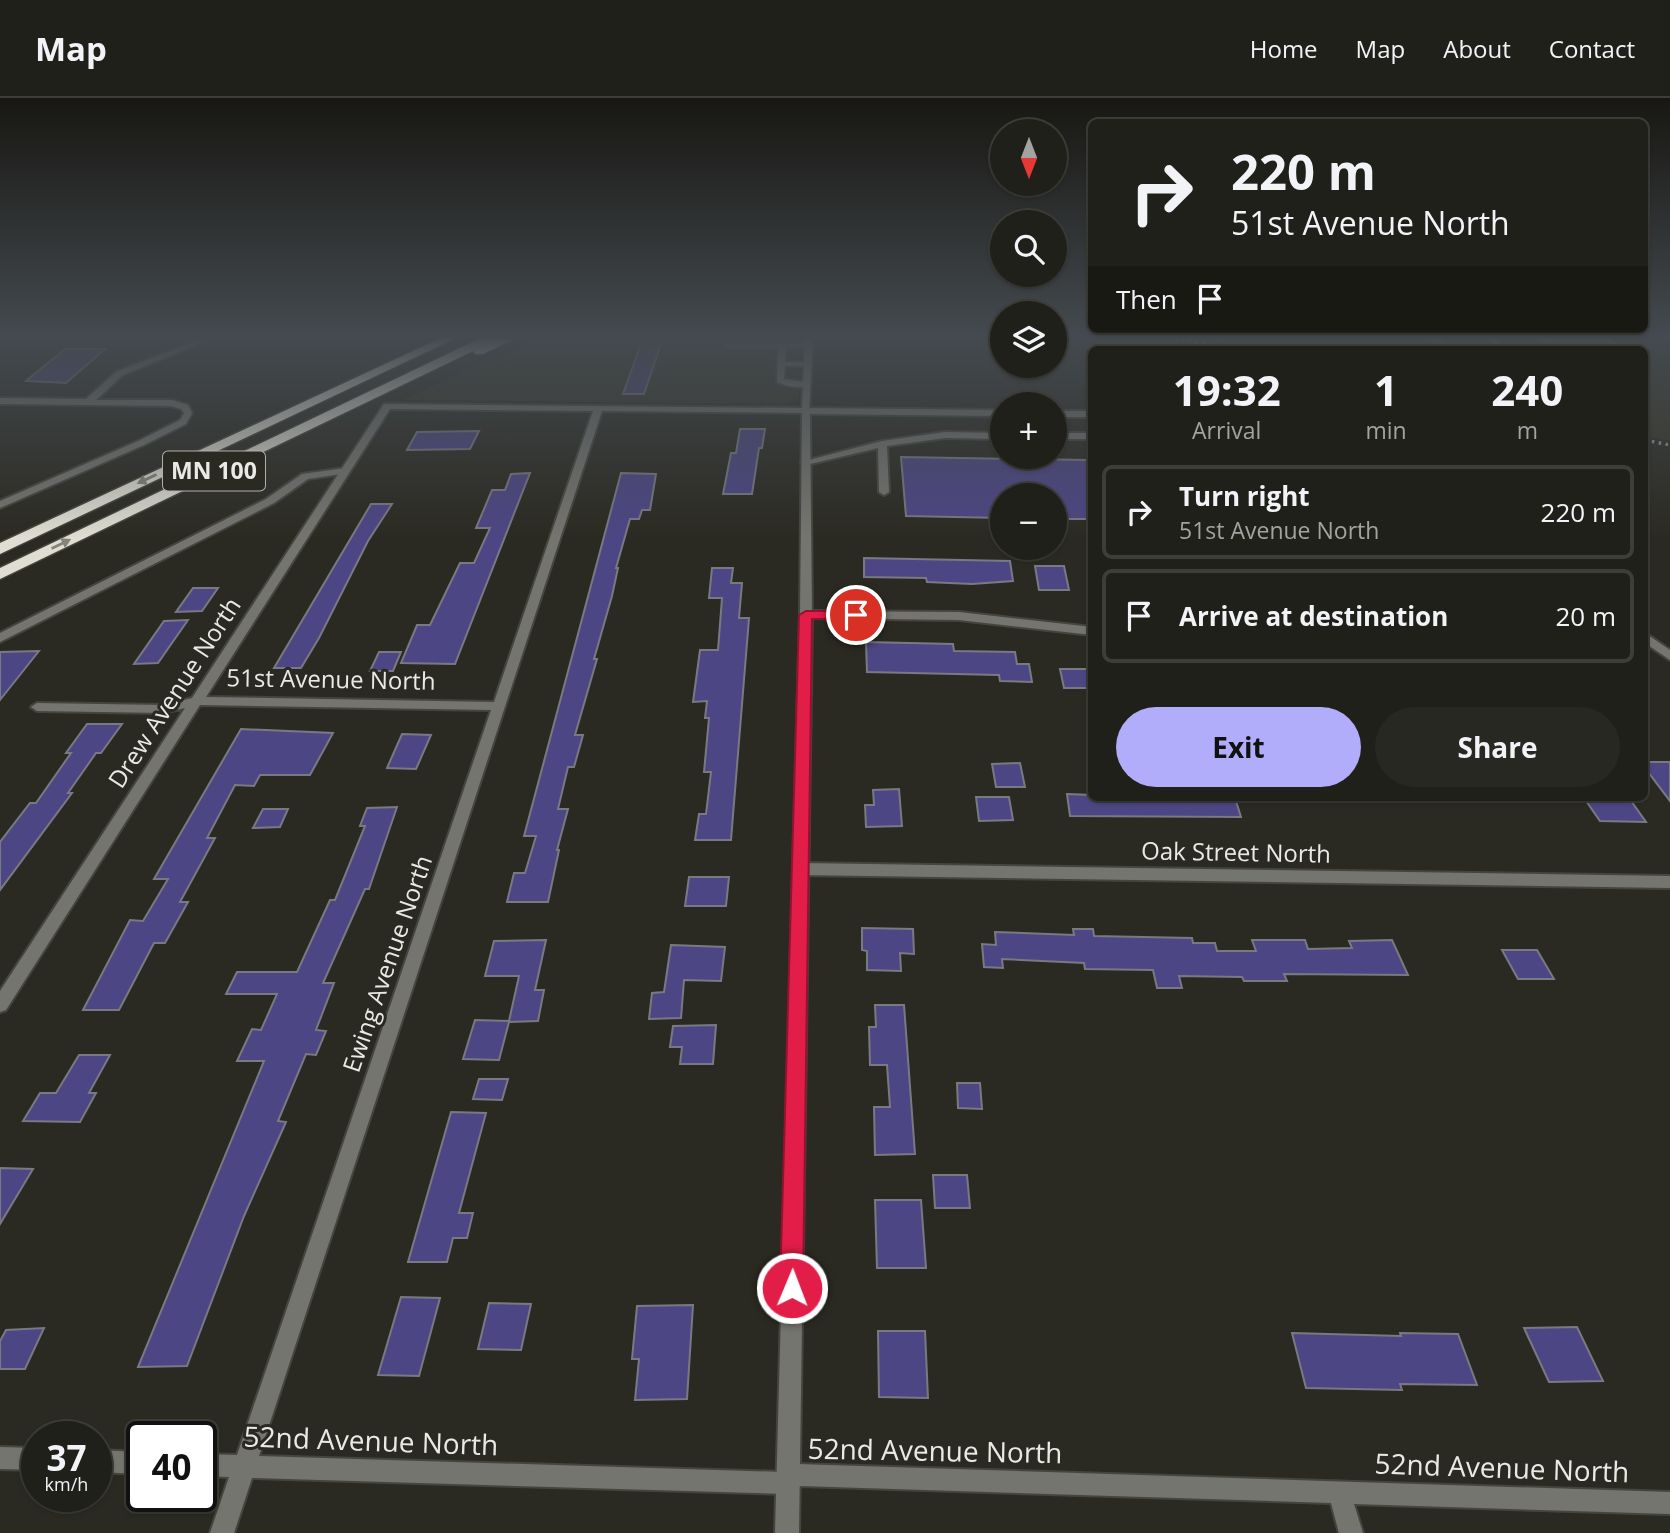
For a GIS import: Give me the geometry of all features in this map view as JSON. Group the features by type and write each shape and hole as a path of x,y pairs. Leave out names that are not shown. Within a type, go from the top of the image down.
{"highway":[{"path":"253,429 299,405"},
{"name":"MN 100","path":"0,549 305,405"},
{"name":"MN 100","path":"0,574 351,405"}],"street":[{"path":"0,505 183,422 188,413 184,407 178,405"},
{"path":"786,1533 806,615 806,405"},
{"name":"Drew Avenue North","path":"0,1005 387,406 598,409"},
{"path":"598,409 990,413"},
{"name":"Ewing Avenue North","path":"222,1533 598,409"},
{"path":"1067,414 1088,414"},
{"path":"806,462 882,444 945,435 990,436"},
{"path":"1067,436 1088,436"},
{"path":"882,444 884,492"},
{"path":"0,638 270,501 305,476 345,471"},
{"path":"806,615 959,617 1088,631"},
{"path":"1648,639 1670,656"},
{"name":"51st Avenue North","path":"37,707 163,709 197,701 499,706"},
{"name":"Oak Street North","path":"801,869 1670,882"},
{"path":"0,1458 21,1459"},
{"name":"52nd Avenue North","path":"217,1465 788,1483 797,1475 808,1475 1670,1503"},
{"path":"1339,1492 1351,1533"}],"shaded area":[{"path":"1648,405 1670,405 1670,441 1648,437"}],"building":[{"path":"740,429 765,429 762,448 759,448 752,494 723,494 731,453 736,453"},
{"path":"479,431 470,449 407,450 417,432"},
{"path":"901,457 990,458 990,469 1067,469 1067,460 1087,460 1088,519 1067,519 1067,483 990,483 990,518 906,516"},
{"path":"530,473 455,664 401,663 417,625 430,625 460,563 474,563 490,528 476,528 492,490 505,490 511,474"},
{"path":"621,473 656,474 650,510 642,510 639,519 630,519 616,568 612,596 594,659 597,659 575,735 583,735 574,767 568,767 558,809 568,809 557,850 548,902 507,902 514,873 525,873 536,836 524,836"},
{"path":"371,504 392,504 368,541 319,638 301,668 274,668"},
{"path":"864,558 1010,561 1013,581 972,584 927,582 926,578 864,577"},
{"path":"1035,566 1064,566 1069,590 1039,590"},
{"path":"712,568 733,568 731,583 742,583 739,618 749,618 731,840 695,840 699,814 706,814 711,772 704,772 709,718 705,718 707,701 693,702 700,650 718,650 722,598 709,598"},
{"path":"193,588 218,588 202,611 176,612"},
{"path":"188,620 158,663 134,664 164,621"},
{"path":"866,642 953,644 954,651 1015,652 1017,664 1029,664 1032,682 1000,681 999,675 867,672"},
{"path":"39,651 0,700 0,652"},
{"path":"379,652 401,652 393,671 370,671"},
{"path":"1060,669 1088,669 1088,688 1064,688"},
{"path":"87,724 122,724 101,753 96,753 68,793 72,793 0,890 0,842 30,803 36,803 71,753 66,753"},
{"path":"241,729 333,733 310,775 260,775 254,786 235,785 207,838 215,838 180,902 188,902 165,943 154,943 119,1010 83,1010 130,920 143,921 168,879 154,879"},
{"path":"402,734 431,735 416,769 387,768"},
{"path":"1648,762 1670,762 1670,801 1648,772"},
{"path":"1020,763 1025,787 996,787 992,764"},
{"path":"899,789 902,826 866,827 865,805 874,805 873,790"},
{"path":"1067,794 1088,795 1088,801 1236,801 1241,817 1070,816"},
{"path":"976,797 1009,797 1013,820 979,821"},
{"path":"1586,801 1631,801 1646,822 1600,821"},
{"path":"397,807 369,889 365,889 323,983 334,983 316,1030 326,1031 316,1055 306,1054 278,1121 286,1122 244,1216 187,1366 138,1367 264,1061 237,1061 252,1029 261,1030 277,994 226,994 237,972 297,972 330,900 335,900 365,826 360,826 367,808"},
{"path":"263,809 288,809 280,827 253,828"},
{"path":"689,877 729,877 726,906 685,906"},
{"path":"862,928 913,929 914,954 900,953 901,971 867,970 867,951 862,950"},
{"path":"1073,929 1093,929 1094,936 1192,938 1193,943 1215,943 1217,951 1256,951 1252,940 1305,940 1308,949 1352,948 1349,941 1392,940 1408,975 1284,974 1287,981 1179,976 1182,988 1157,988 1153,970 1085,969 1084,963 1002,959 1003,968 984,967 982,944 996,945 995,932 1074,935"},
{"path":"546,940 535,990 544,990 538,1021 509,1022 499,1060 463,1059 475,1020 509,1021 519,976 485,976 494,941"},
{"path":"671,945 725,947 721,981 684,980 681,1018 649,1019 652,993 664,992"},
{"path":"1502,950 1537,950 1554,979 1518,979"},
{"path":"875,1005 904,1005 915,1154 875,1155 874,1107 890,1107 887,1065 870,1065 869,1027 876,1027"},
{"path":"716,1025 713,1064 680,1064 682,1047 670,1047 673,1026"},
{"path":"79,1055 110,1055 89,1093 96,1093 80,1122 23,1121 40,1093 56,1093"},
{"path":"479,1079 508,1079 502,1100 473,1099"},
{"path":"957,1083 980,1083 982,1109 958,1108"},
{"path":"451,1112 486,1113 459,1213 473,1213 467,1238 453,1238 447,1262 408,1262"},
{"path":"0,1168 33,1169 0,1224"},
{"path":"933,1175 967,1175 970,1208 935,1208"},
{"path":"875,1200 921,1200 926,1268 877,1268"},
{"path":"401,1297 440,1298 419,1376 378,1375"},
{"path":"489,1303 531,1304 521,1350 478,1349"},
{"path":"693,1305 687,1399 635,1400 639,1359 632,1359 637,1306"},
{"path":"1577,1327 1603,1381 1549,1382 1524,1328"},
{"path":"44,1328 25,1369 0,1369 0,1341 6,1330"},
{"path":"878,1331 925,1331 928,1398 879,1397"},
{"path":"1292,1333 1401,1336 1400,1333 1458,1334 1477,1385 1400,1384 1402,1390 1306,1388"}],"railway":[{"path":"1648,441 1670,445"}],"route":[{"path":"792,1288 806,615 856,615"}]}
